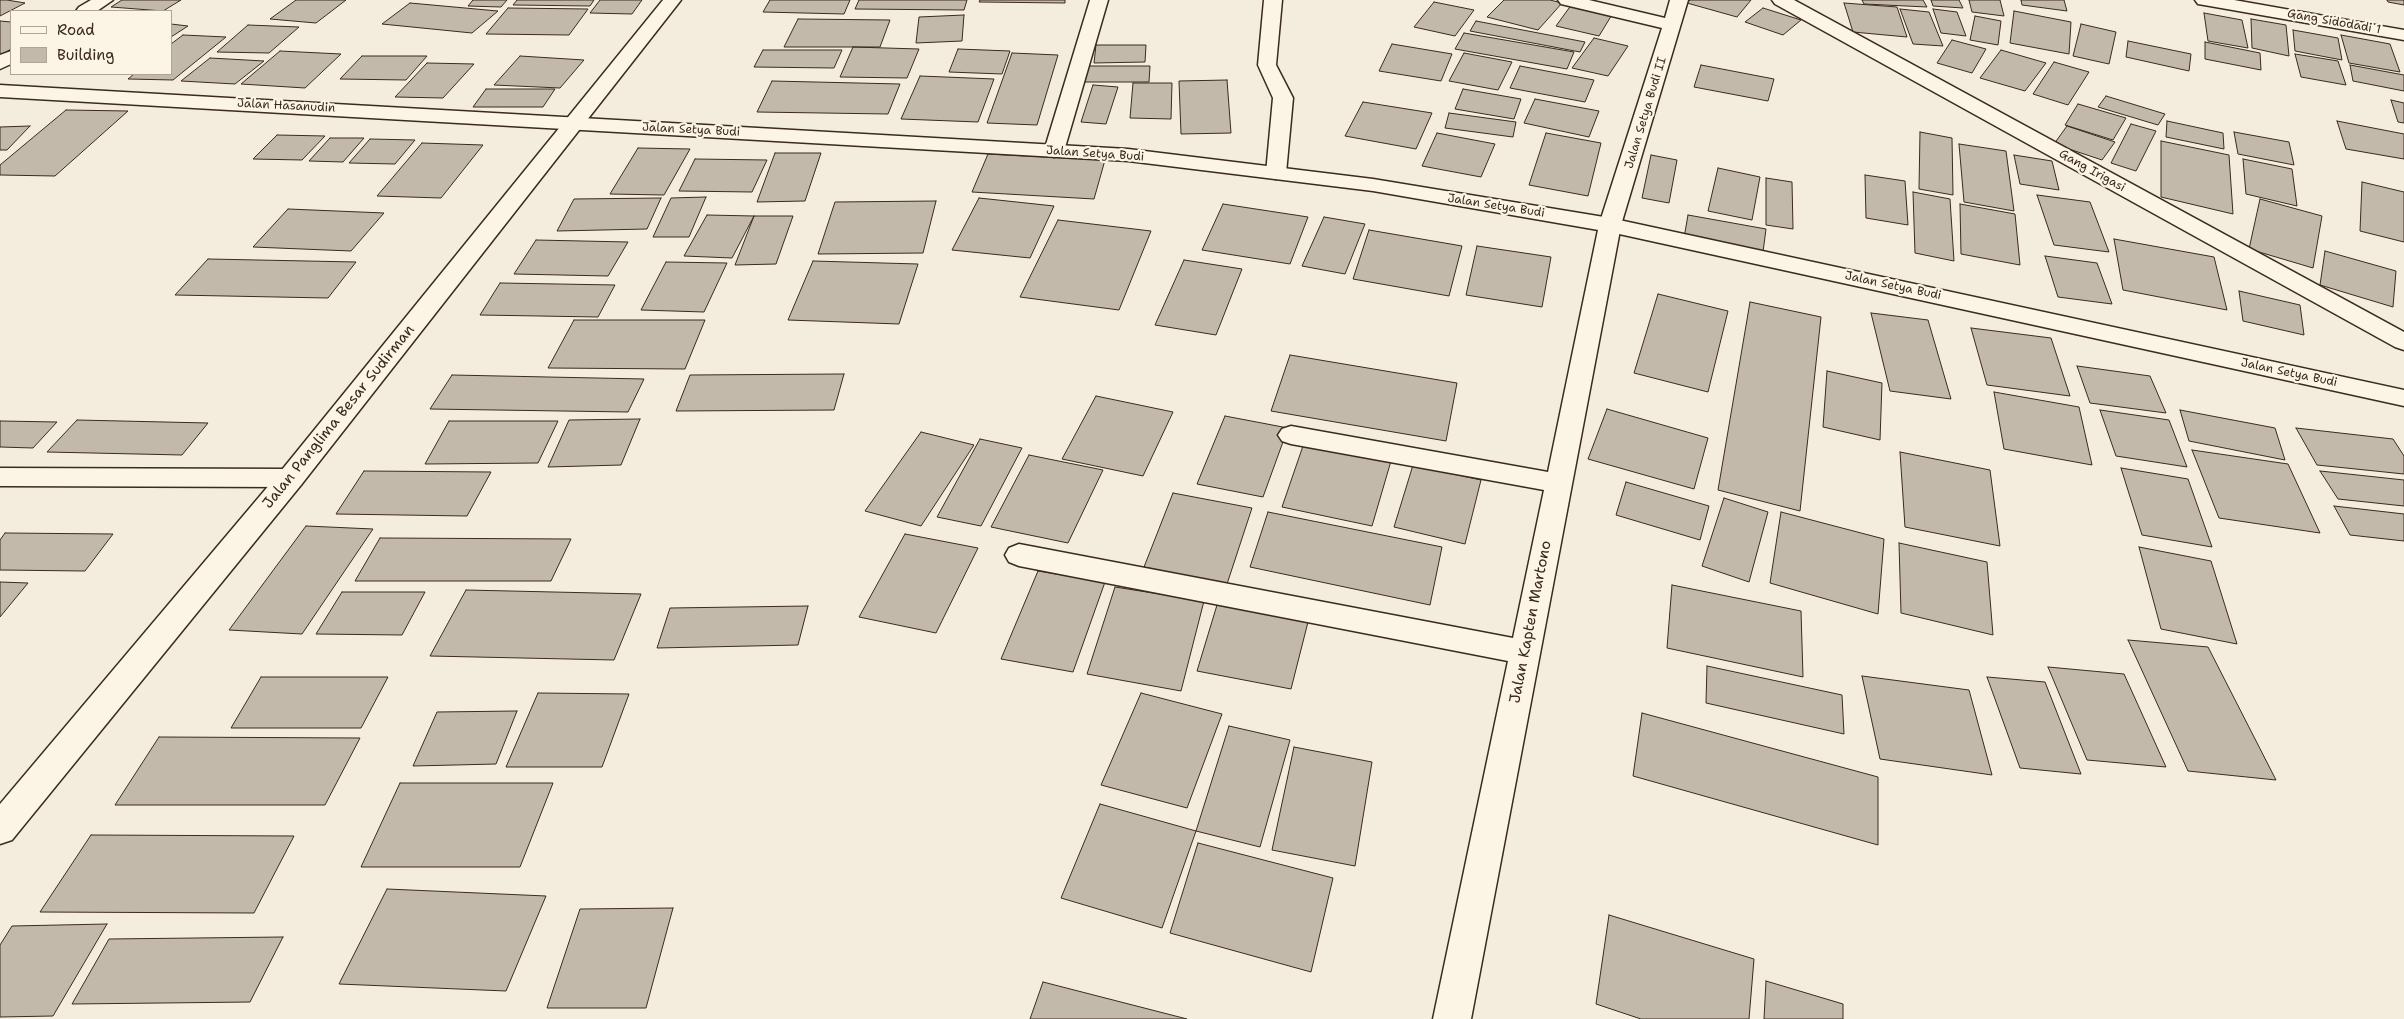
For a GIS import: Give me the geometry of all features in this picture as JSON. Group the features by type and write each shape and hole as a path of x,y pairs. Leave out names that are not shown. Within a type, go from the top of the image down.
{"street":[{"path":"87,10 104,0"},
{"name":"Jalan Panglima Besar Sudirman","path":"0,829 291,478 672,0"},
{"path":"1054,151 1100,0"},
{"path":"1273,0 1267,65 1283,98 1276,173"},
{"path":"1567,0 1672,25"},
{"name":"Jalan Setya Budi II","path":"1610,225 1679,0"},
{"name":"Gang Irigasi","path":"1781,0 2404,342"},
{"name":"Gang Sidodadi 1","path":"2204,0 2404,34"},
{"name":"Jalan Hasanudin","path":"0,91 573,123"},
{"name":"Jalan Setya Budi","path":"573,123 1128,155 1373,185 1610,225 2404,398"},
{"name":"Jalan Kapten Martono","path":"1452,1019 1532,625 1558,483 1610,225"},
{"path":"1291,434 1558,483"},
{"path":"0,477 291,478"},
{"path":"1019,555 1525,652"}],"building":[{"path":"0,0 25,3 10,10 0,16"},
{"path":"122,0 181,0 165,10 111,7"},
{"path":"296,0 346,0 316,23 270,19"},
{"path":"473,0 507,0 501,7 468,6"},
{"path":"517,0 594,0 590,6 513,5"},
{"path":"600,0 642,0 632,14 590,13"},
{"path":"770,0 850,0 844,14 763,12"},
{"path":"859,0 967,0 964,10 855,9"},
{"path":"980,0 1065,0 1065,3 979,2"},
{"path":"1504,0 1550,0 1562,3 1538,30 1487,17"},
{"path":"1690,0 1751,0 1737,17 1687,3"},
{"path":"1862,0 1923,0 1927,7 1864,4"},
{"path":"1931,0 1959,0 1963,8 1933,6"},
{"path":"1969,0 2000,0 2004,16 1972,12"},
{"path":"2021,0 2064,0 2067,11 2022,5"},
{"path":"2387,0 2404,0 2404,5 2388,2"},
{"path":"1434,2 1474,10 1455,36 1414,27"},
{"path":"410,3 498,11 472,33 382,24"},
{"path":"1844,3 1897,7 1907,37 1853,32"},
{"path":"1572,4 1613,13 1599,36 1556,26"},
{"path":"508,8 588,9 569,35 486,34"},
{"path":"1763,8 1801,20 1783,35 1745,22"},
{"path":"1900,9 1929,12 1943,46 1913,44"},
{"path":"1933,9 1957,12 1966,36 1941,33"},
{"path":"2014,11 2071,22 2069,54 2010,43"},
{"path":"2204,13 2242,20 2248,48 2208,41"},
{"path":"964,15 962,41 916,43 919,17"},
{"path":"1975,16 2001,21 1998,45 1970,40"},
{"path":"798,19 890,20 880,47 784,47"},
{"path":"2251,19 2286,25 2289,56 2252,48"},
{"path":"0,21 10,22 10,50 0,56"},
{"path":"1476,21 1585,42 1580,52 1470,31"},
{"path":"172,24 188,26 172,36"},
{"path":"2081,24 2116,32 2109,64 2073,56"},
{"path":"248,25 299,27 269,53 217,52"},
{"path":"2293,30 2338,38 2342,60 2295,51"},
{"path":"1464,33 1574,52 1567,69 1455,49"},
{"path":"183,35 226,37 173,80 128,79 133,75 172,75 172,43"},
{"path":"2341,35 2390,44 2400,72 2349,63"},
{"path":"1594,38 1628,46 1608,76 1572,68"},
{"path":"1952,40 1986,49 1972,73 1937,63"},
{"path":"2128,41 2191,54 2189,71 2126,57"},
{"path":"2205,42 2260,53 2261,70 2205,59"},
{"path":"1392,44 1452,54 1441,81 1379,71"},
{"path":"1096,45 1146,45 1145,62 1094,63"},
{"path":"853,47 919,49 907,78 840,77"},
{"path":"958,49 1010,51 1002,74 949,72"},
{"path":"763,50 842,50 834,68 754,67"},
{"path":"2001,50 2046,63 2025,91 1980,78"},
{"path":"280,51 341,54 305,88 241,84"},
{"path":"1012,53 1058,55 1037,125 987,123"},
{"path":"1464,53 1512,62 1498,90 1449,81"},
{"path":"2295,54 2338,61 2346,85 2301,77"},
{"path":"362,56 427,56 406,80 340,79"},
{"path":"520,56 584,60 560,88 494,85"},
{"path":"210,58 264,61 235,84 181,81"},
{"path":"2054,62 2089,72 2068,105 2033,94"},
{"path":"427,63 474,64 443,98 395,97"},
{"path":"1701,65 1774,79 1768,101 1694,87"},
{"path":"2350,65 2404,75 2404,91 2353,81"},
{"path":"1087,66 1150,66 1149,82 1085,82"},
{"path":"1520,66 1594,80 1585,102 1510,88"},
{"path":"920,76 994,79 978,122 901,119"},
{"path":"1227,80 1231,133 1181,134 1179,81"},
{"path":"772,81 900,84 888,114 757,112"},
{"path":"1133,83 1172,83 1171,119 1130,118"},
{"path":"1093,85 1118,87 1106,124 1081,122"},
{"path":"486,89 555,89 543,107 473,107"},
{"path":"1463,89 1521,99 1514,119 1455,109"},
{"path":"2106,96 2165,114 2158,125 2098,107"},
{"path":"1535,99 1599,111 1589,137 1524,123"},
{"path":"2391,100 2404,103 2404,123 2398,122"},
{"path":"1363,102 1432,113 1416,149 1345,136"},
{"path":"2078,104 2126,118 2113,140 2065,125"},
{"path":"66,110 128,111 55,176 0,175 0,165"},
{"path":"1449,113 1516,122 1513,137 1445,128"},
{"path":"2167,121 2223,133 2224,149 2166,137"},
{"path":"2337,121 2404,134 2404,159 2346,149"},
{"path":"2131,124 2156,131 2136,171 2111,163"},
{"path":"30,126 7,150 0,150 0,127"},
{"path":"2067,126 2115,142 2102,160 2054,144"},
{"path":"1920,132 1952,138 1953,195 1919,189"},
{"path":"2234,132 2289,142 2294,165 2238,154"},
{"path":"1437,133 1495,144 1481,177 1422,166"},
{"path":"1546,133 1601,143 1588,196 1529,185"},
{"path":"277,135 325,136 302,160 253,159"},
{"path":"330,138 364,138 343,162 309,161"},
{"path":"370,139 415,140 395,164 349,163"},
{"path":"2161,141 2229,155 2233,214 2161,197"},
{"path":"422,143 483,145 441,198 377,196"},
{"path":"1959,144 2006,151 2014,211 1964,202"},
{"path":"638,148 690,149 664,195 610,194"},
{"path":"775,153 821,153 805,201 757,202"},
{"path":"988,154 1105,160 1094,199 972,192"},
{"path":"1651,155 1677,160 1669,203 1642,198"},
{"path":"2014,155 2052,161 2059,190 2020,184"},
{"path":"695,159 767,160 752,192 679,191"},
{"path":"2243,159 2292,169 2297,206 2246,194"},
{"path":"1718,168 1760,177 1752,220 1708,211"},
{"path":"1865,175 1905,181 1908,225 1866,218"},
{"path":"1766,178 1792,182 1793,229 1766,225"},
{"path":"2362,182 2404,192 2404,242 2360,231"},
{"path":"1913,192 1950,199 1954,261 1915,253"},
{"path":"2037,195 2090,202 2109,252 2054,245"},
{"path":"706,197 689,237 653,237 671,198"},
{"path":"661,198 647,229 557,231 574,199"},
{"path":"979,198 1054,206 1030,258 952,250"},
{"path":"2260,199 2322,216 2313,268 2249,249"},
{"path":"936,201 923,253 818,254 835,202"},
{"path":"1223,204 1308,217 1290,264 1202,250"},
{"path":"1960,204 2015,214 2020,265 1961,254"},
{"path":"288,209 384,213 351,251 253,247"},
{"path":"707,215 754,216 732,258 684,256"},
{"path":"1688,215 1766,229 1763,252 1684,238"},
{"path":"754,216 793,216 776,264 735,265"},
{"path":"1324,217 1365,224 1345,274 1302,266"},
{"path":"1058,220 1151,231 1119,310 1020,297"},
{"path":"1369,230 1462,246 1449,296 1353,279"},
{"path":"2114,239 2214,257 2227,310 2123,290"},
{"path":"536,240 628,242 608,276 514,274"},
{"path":"1477,246 1551,257 1542,307 1466,295"},
{"path":"2325,251 2396,271 2393,307 2320,285"},
{"path":"2045,256 2097,263 2112,304 2058,297"},
{"path":"208,259 356,262 328,298 175,295"},
{"path":"1184,260 1242,269 1216,335 1155,325"},
{"path":"813,261 918,264 899,324 788,320"},
{"path":"666,262 727,263 704,312 641,310"},
{"path":"500,283 615,285 598,317 480,315"},
{"path":"2239,291 2300,305 2304,335 2243,321"},
{"path":"1658,294 1728,311 1708,392 1634,373"},
{"path":"1750,302 1821,317 1800,511 1718,490"},
{"path":"1871,313 1928,320 1951,399 1890,391"},
{"path":"574,320 705,320 685,369 548,368"},
{"path":"1971,328 2051,338 2070,396 1987,385"},
{"path":"1290,355 1457,383 1446,441 1271,411"},
{"path":"2077,366 2150,376 2166,413 2090,403"},
{"path":"1827,371 1882,383 1880,440 1823,427"},
{"path":"844,374 834,410 676,411 690,375"},
{"path":"452,375 644,379 628,412 430,409"},
{"path":"1994,392 2079,407 2092,465 2004,449"},
{"path":"1096,396 1173,412 1143,476 1062,459"},
{"path":"1607,409 1708,438 1694,489 1588,459"},
{"path":"2100,410 2169,420 2187,467 2116,456"},
{"path":"2180,410 2275,428 2285,460 2189,441"},
{"path":"1225,416 1288,428 1263,497 1197,484"},
{"path":"640,419 621,465 548,467 569,420"},
{"path":"77,420 208,423 182,455 47,452"},
{"path":"0,421 57,422 33,448 0,447"},
{"path":"449,421 558,421 538,463 425,464"},
{"path":"2296,428 2393,439 2404,456 2404,474 2317,465"},
{"path":"921,432 974,445 921,526 865,511"},
{"path":"980,439 1022,448 981,526 937,517"},
{"path":"1304,443 1391,461 1372,526 1282,507"},
{"path":"2192,450 2288,464 2320,533 2219,518"},
{"path":"1900,452 1990,470 2000,546 1905,527"},
{"path":"1029,455 1103,470 1068,543 991,527"},
{"path":"1413,465 1481,480 1465,544 1394,527"},
{"path":"2121,468 2188,479 2212,547 2142,535"},
{"path":"364,471 491,472 467,516 336,514"},
{"path":"2320,471 2404,480 2404,506 2338,499"},
{"path":"1626,482 1709,506 1700,540 1616,515"},
{"path":"1173,493 1252,508 1227,584 1144,567"},
{"path":"1724,498 1768,512 1749,582 1702,566"},
{"path":"2334,506 2404,514 2404,541 2350,535"},
{"path":"1268,512 1442,547 1430,605 1250,567"},
{"path":"1781,512 1884,539 1878,614 1770,583"},
{"path":"306,526 373,529 302,634 229,630"},
{"path":"5,533 113,534 85,571 0,570 0,540"},
{"path":"905,534 978,548 936,633 859,617"},
{"path":"380,538 571,539 551,581 355,581"},
{"path":"1899,543 1987,562 1993,635 1901,613"},
{"path":"2139,547 2211,561 2237,644 2161,629"},
{"path":"1038,571 1105,582 1073,672 1001,659"},
{"path":"0,582 28,583 0,617"},
{"path":"1672,585 1801,611 1803,677 1667,648"},
{"path":"1115,587 1204,601 1181,691 1087,674"},
{"path":"466,590 641,594 614,660 430,656"},
{"path":"342,592 425,592 402,635 316,634"},
{"path":"1217,605 1308,622 1291,689 1197,671"},
{"path":"808,606 798,645 657,648 670,608"},
{"path":"2128,640 2208,647 2276,780 2188,771"},
{"path":"1707,666 1842,695 1844,734 1706,703"},
{"path":"2048,667 2124,674 2166,767 2087,760"},
{"path":"1862,676 1969,690 1992,775 1880,759"},
{"path":"261,677 388,677 361,728 231,728"},
{"path":"1987,677 2045,682 2081,774 2020,768"},
{"path":"538,693 629,694 602,767 506,767"},
{"path":"1141,693 1222,714 1187,808 1101,785"},
{"path":"517,711 496,764 413,766 437,712"},
{"path":"1642,713 1878,777 1878,845 1633,776"},
{"path":"1229,726 1290,740 1260,847 1196,831"},
{"path":"159,737 360,738 325,805 115,805"},
{"path":"1294,747 1372,762 1355,866 1272,850"},
{"path":"400,783 553,783 520,867 361,867"},
{"path":"1100,804 1196,831 1162,928 1061,898"},
{"path":"91,835 294,836 254,913 40,912"},
{"path":"1198,843 1333,878 1311,972 1170,933"},
{"path":"387,889 546,896 506,991 339,984"},
{"path":"673,908 646,1008 547,1008 580,909"},
{"path":"1609,915 1754,959 1749,1019 1641,1019 1596,1004"},
{"path":"107,924 53,1016 0,1017 0,945 12,926"},
{"path":"283,937 250,1002 72,1004 109,939"},
{"path":"1766,981 1843,1004 1843,1019 1764,1019"},
{"path":"1043,982 1187,1019 1030,1019"}]}
